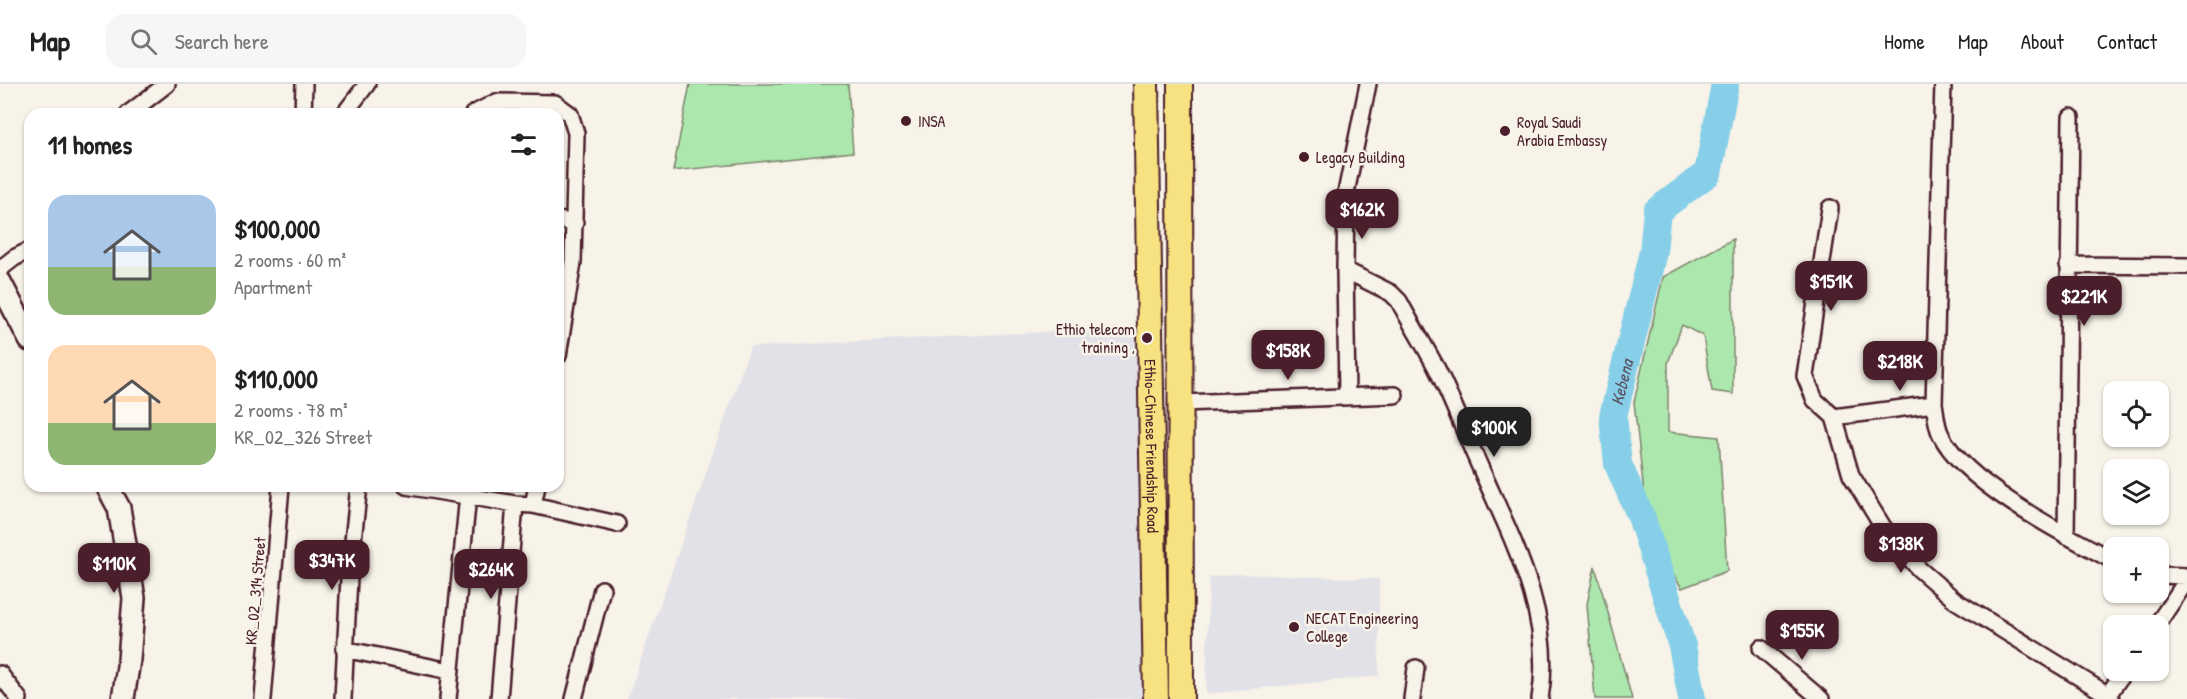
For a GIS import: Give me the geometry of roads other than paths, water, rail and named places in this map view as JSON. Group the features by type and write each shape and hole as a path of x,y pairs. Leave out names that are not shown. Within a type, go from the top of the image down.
{"main road":[{"name":"Ethio-Chinese Friendship Road","path":"1146,84 1156,699"},
{"name":"Ethio-Chinese Friendship Road","path":"1180,84 1181,699"}],"street":[{"path":"136,108 167,84"},
{"path":"303,108 304,84"},
{"path":"349,108 367,84"},
{"path":"1347,395 1346,193 1368,84"},
{"path":"1943,84 1934,404 1939,432 1949,450 1981,480 2066,536 2103,555"},
{"path":"484,108 496,102 532,102 555,103 562,108"},
{"path":"564,110 570,114 576,133 573,262 564,318"},
{"path":"2066,536 2071,117"},
{"path":"1830,208 1805,376 1815,400 1834,417 1851,475 1883,527 1919,569 1956,601 2109,697 2118,681"},
{"path":"564,221 575,223"},
{"path":"0,268 24,254"},
{"path":"2068,265 2187,266"},
{"path":"1345,270 1391,293 1399,301 1437,368 1512,536 1536,604 1542,646 1540,699"},
{"path":"0,282 24,328"},
{"path":"1182,403 1395,394"},
{"path":"1834,417 1934,404"},
{"path":"110,492 119,508 134,598 123,699"},
{"name":"KR_02_314 Street","path":"263,699 280,492"},
{"path":"343,699 349,577 358,492"},
{"path":"447,492 515,504 534,505 617,524"},
{"path":"534,505 536,492"},
{"path":"448,699 468,495"},
{"path":"499,699 515,504"},
{"path":"2163,615 2187,578 2169,576"},
{"path":"574,699 602,589"},
{"path":"1761,648 1821,699"},
{"path":"344,649 450,671"},
{"path":"1412,699 1416,668"},
{"path":"0,674 19,699"}],"waterway":[{"name":"Kebena","path":"1692,699 1682,646 1642,519 1618,464 1613,416 1653,252 1657,211 1708,173 1725,84"}],"place":[{"name":"INSA","path":"906,121"},
{"name":"Royal Saudi Arabia Embassy","path":"1505,131"},
{"name":"Legacy Building","path":"1304,157"},
{"name":"Ethio telecom training ,","path":"1147,338"},
{"name":"NECAT Engineering College","path":"1294,627"}]}
